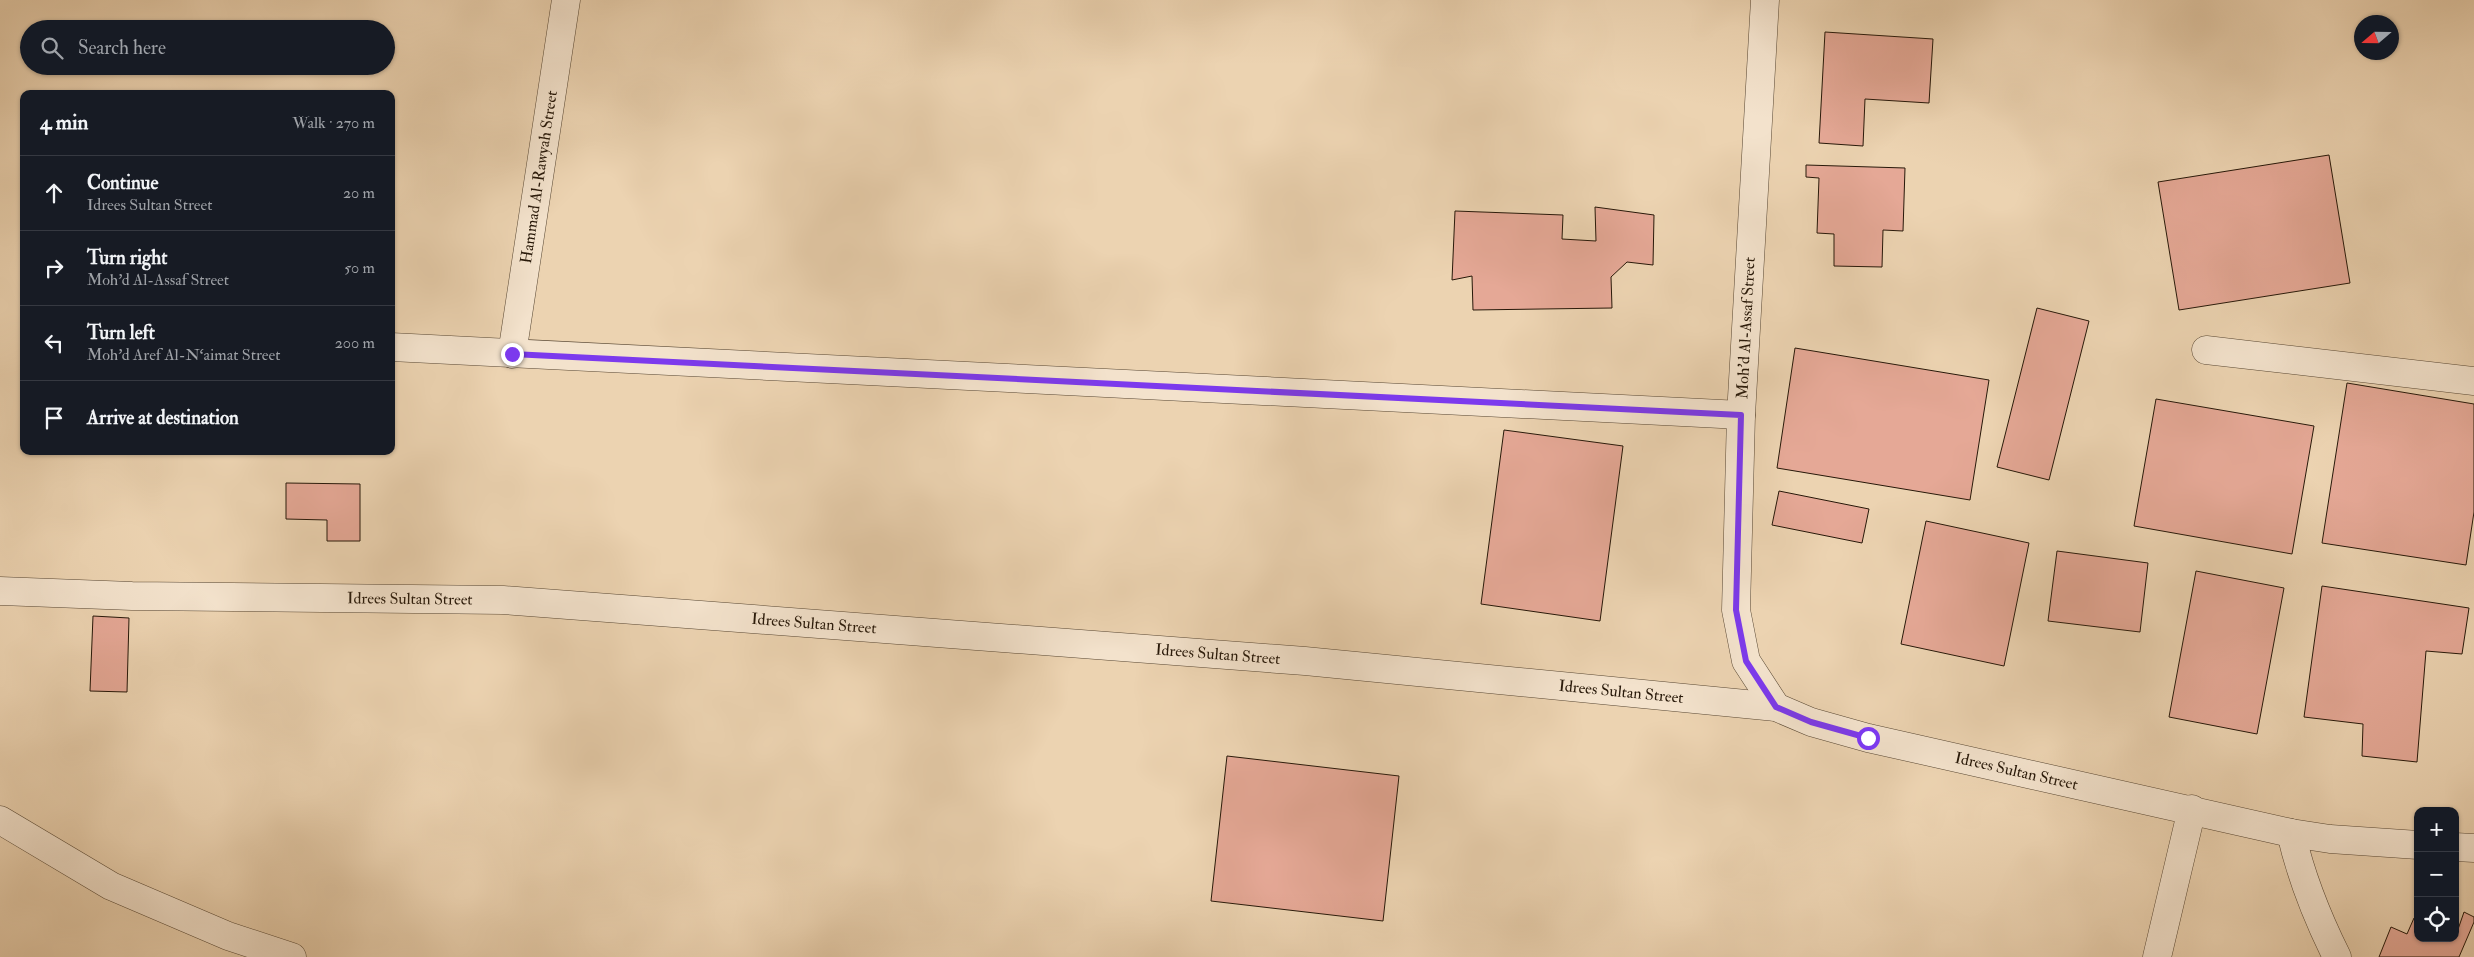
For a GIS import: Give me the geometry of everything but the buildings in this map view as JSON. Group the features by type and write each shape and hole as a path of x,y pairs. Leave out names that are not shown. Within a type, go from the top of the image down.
{"street":[{"name":"Hammad Al-Rawyah Street","path":"512,354 566,0"},
{"name":"Moh'd Al-Assaf Street","path":"1765,0 1741,415 1736,610 1746,661 1776,707"},
{"path":"395,347 1741,415"},
{"path":"2206,350 2474,381"},
{"name":"Idrees Sultan Street","path":"0,592 132,596 503,600 1305,661 1776,707 1811,722 1868,738 2192,809 2291,833 2330,839 2414,845"},
{"path":"2157,957 2192,809"},
{"path":"0,820 110,886 223,947 292,957"},
{"path":"2291,833 2299,868 2337,957"},
{"path":"2459,847 2474,848"}],"route":[{"path":"512,354 1741,415 1736,610 1746,661 1776,707 1811,722 1868,738"}]}
